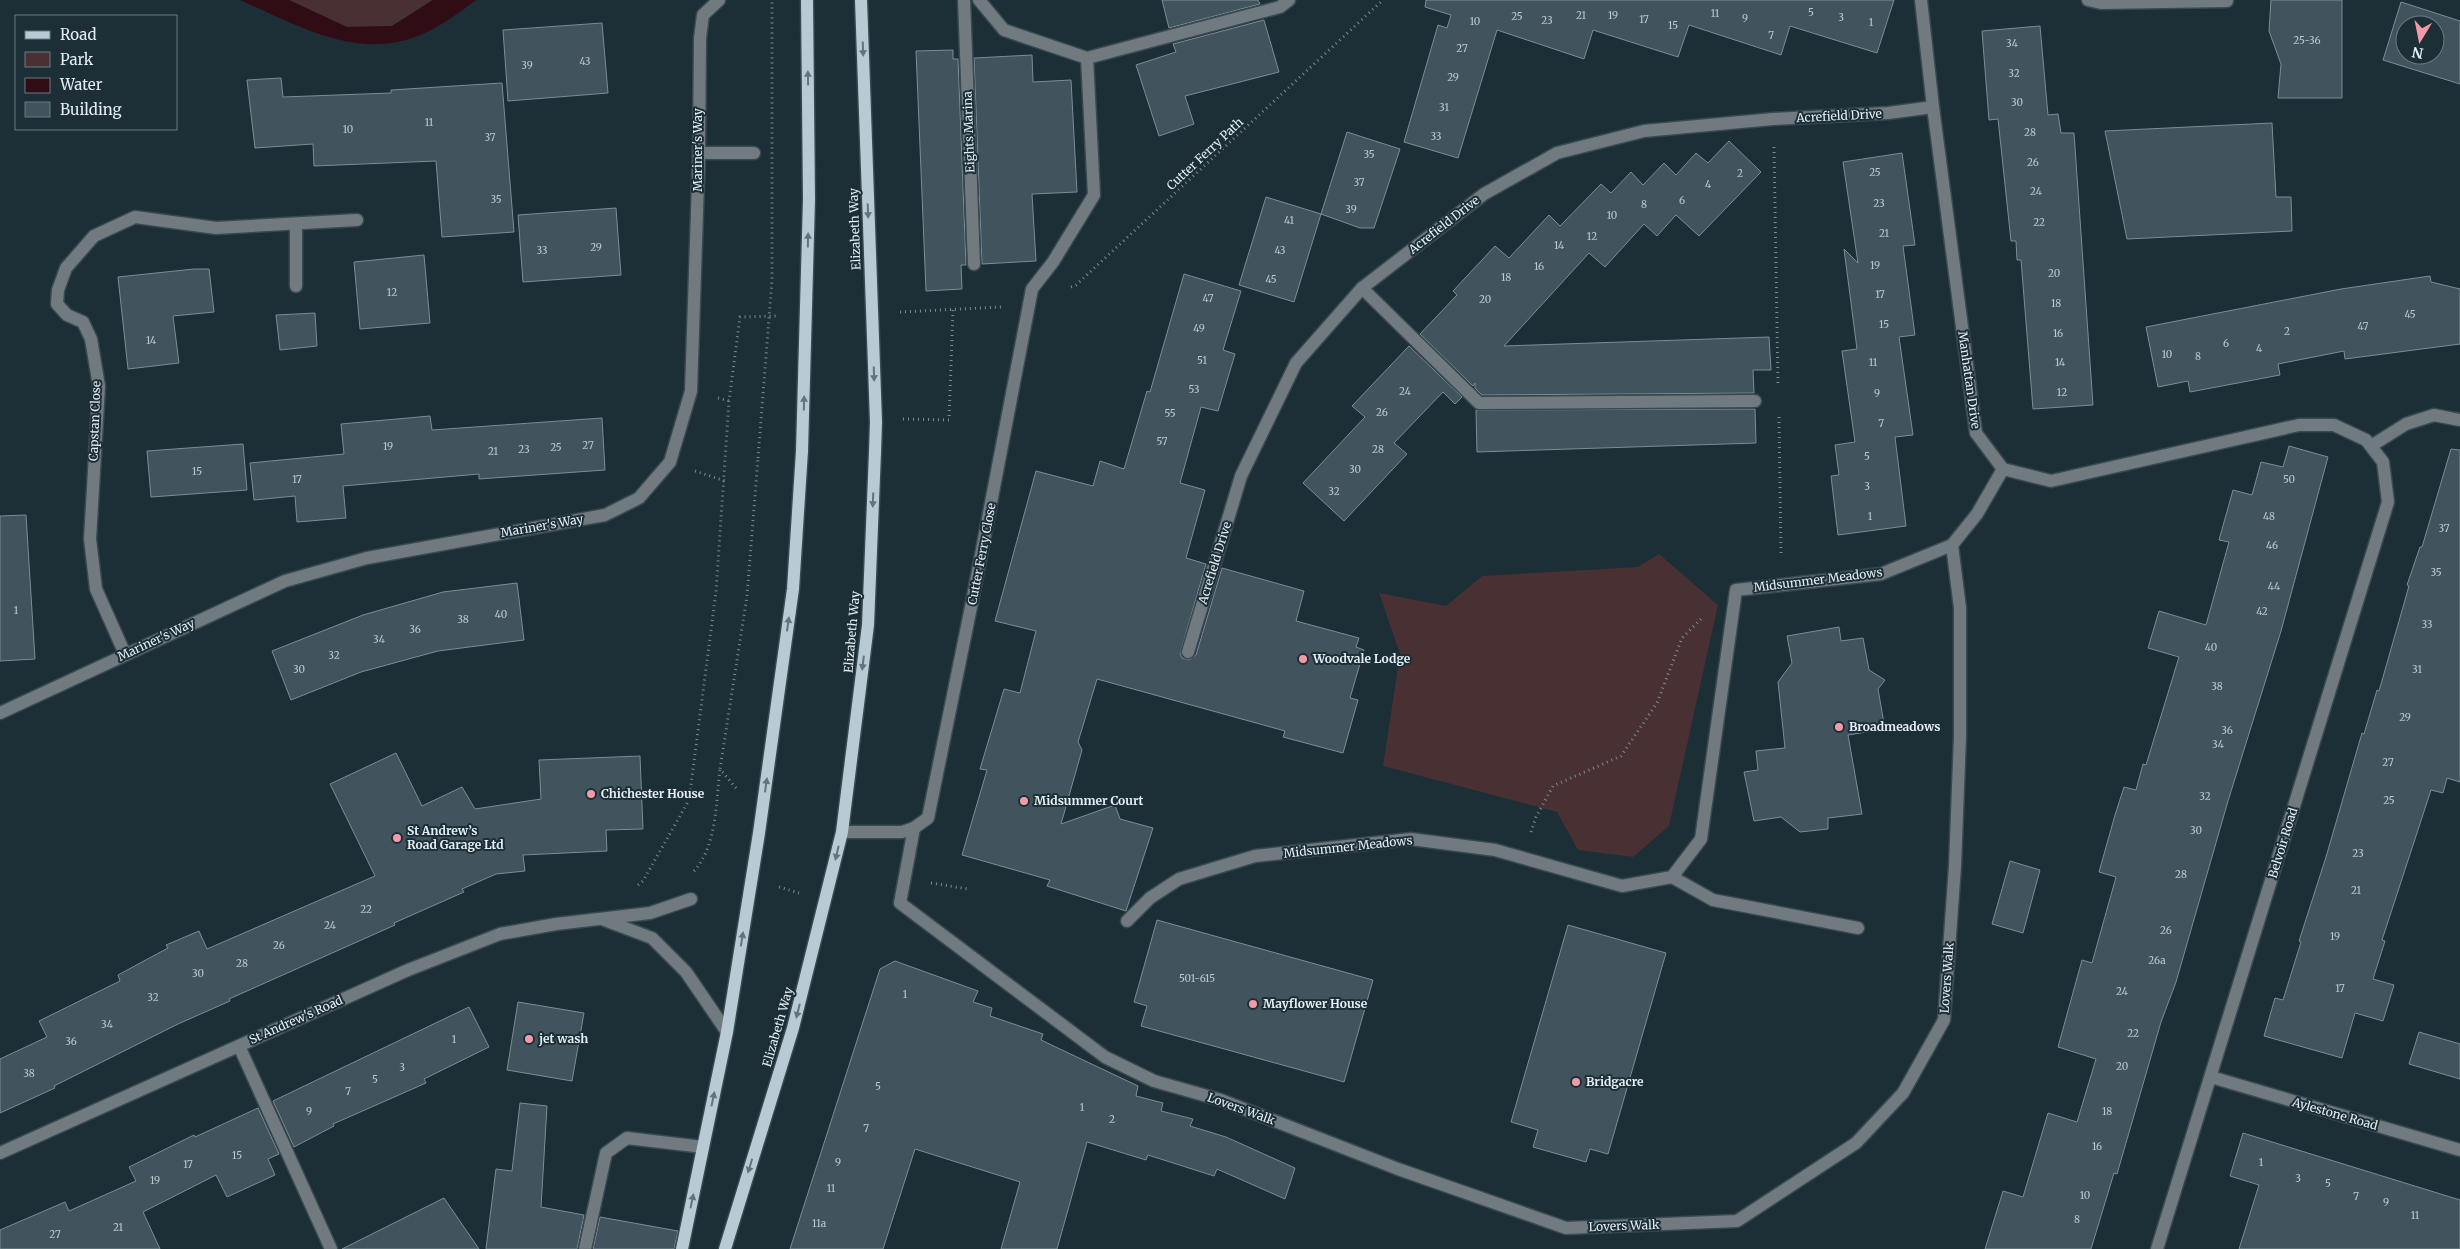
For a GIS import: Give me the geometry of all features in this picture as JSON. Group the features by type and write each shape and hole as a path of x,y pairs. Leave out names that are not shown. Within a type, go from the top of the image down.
{"main road":[{"path":"682,1249 727,1032 759,833 792,589 802,451 809,199 807,0"},
{"name":"Elizabeth Way","path":"725,1249 793,1028 842,832 868,625 876,422 861,0"}],"street":[{"name":"Mariner's Way","path":"0,713 124,654 286,581 366,558 604,515 639,498 670,462 691,391 699,153 700,38 704,15 719,0"},
{"name":"Eights Marina","path":"964,0 974,264"},
{"path":"979,0 1004,30 1087,58 1280,7 1289,0"},
{"name":"Manhattan Drive","path":"1921,0 1933,107 1976,434 2003,469"},
{"path":"2088,0 2102,3 2227,1"},
{"name":"Cutter Ferry Close","path":"914,828 928,818 972,602 1028,303 1032,289 1053,262 1094,194 1087,58"},
{"name":"Acrefield Drive","path":"1188,652 1241,476 1296,363 1362,288 1484,194 1557,153 1644,130 1774,119 1888,113 1933,107"},
{"path":"699,153 754,153"},
{"name":"Capstan Close","path":"124,654 96,589 90,539 99,386 91,339 83,322 67,315 57,304 58,290 66,268 94,236 135,218 216,228 357,220"},
{"path":"296,224 296,286"},
{"path":"1362,288 1479,403 1755,401"},
{"path":"1952,546 1977,514 2003,469 2051,481 2299,425 2334,425 2368,443 2406,424 2434,415 2460,420"},
{"name":"Belvoir Road","path":"2157,1249 2388,502 2383,462 2368,443"},
{"name":"Midsummer Meadows","path":"1127,921 1150,898 1179,878 1255,856 1411,839 1495,850 1622,886 1672,877 1700,839 1736,590 1881,574 1952,546"},
{"name":"Lovers Walk","path":"914,828 900,903 1105,1057 1154,1081 1221,1100 1398,1169 1566,1228 1737,1221 1856,1144 1903,1093 1944,1020 1955,866 1960,736 1960,608 1952,546"},
{"path":"842,832 902,832 914,828"},
{"path":"1672,877 1713,900 1858,928"},
{"name":"St Andrew's Road","path":"0,1153 408,970 500,934 601,918 650,913 691,899"},
{"path":"601,918 652,938 686,972 727,1032"},
{"path":"240,1046 331,1249"},
{"name":"Aylestone Road","path":"2211,1077 2460,1150"},
{"path":"584,1249 606,1153 627,1138 703,1147"}],"path":[{"path":"690,876 704,861 711,832 747,596 772,280 772,0"},
{"name":"Cutter Ferry Path","path":"1028,303 1076,285 1383,0"},
{"path":"1774,119 1778,387"},
{"path":"901,420 949,420 954,310"},
{"path":"636,888 643,881 689,800 716,592 730,401 740,317"},
{"path":"1778,407 1782,586"},
{"path":"1522,858 1536,817 1553,786 1621,756 1657,703 1682,638 1704,617 1733,611"},
{"path":"720,769 739,792 759,833"},
{"path":"905,874 930,883 968,889"},
{"path":"752,878 825,901"}],"green space":[{"path":"289,0 433,0 392,26 347,27"},
{"path":"1659,554 1718,605 1669,826 1633,857 1578,850 1557,812 1383,766 1400,654 1379,593 1446,606 1482,576 1638,567"}],"water":[{"path":"240,0 289,0 347,27 392,26 433,0 476,0 445,22 425,33 401,41 377,44 353,43 330,38 307,30"}],"building":[{"path":"1162,0 1258,0 1260,4 1169,28"},
{"path":"1426,0 1894,0 1877,53 1790,26 1781,55 1689,25 1678,57 1593,30 1584,59 1497,30 1458,158 1404,142 1438,25 1447,28 1451,15 1425,7"},
{"path":"2271,0 2342,0 2342,98 2278,98 2281,64 2269,31"},
{"path":"2401,2 2441,15 2397,15"},
{"path":"2445,16 2460,21 2460,84 2399,65 2445,65"},
{"path":"1264,20 1279,72 1185,96 1194,124 1159,136 1136,65 1176,52 1173,44"},
{"path":"2395,21 2395,64 2383,60"},
{"path":"602,23 608,93 508,101 503,30"},
{"path":"2040,26 2048,115 2058,114 2061,133 2074,133 2093,405 2033,409 2021,260 2017,260 2016,241 2011,241 1998,119 1989,120 1982,31"},
{"path":"953,50 953,59 958,59 966,265 961,265 962,289 926,291 916,51"},
{"path":"1032,55 1033,82 1071,80 1077,192 1032,194 1036,261 982,264 974,58"},
{"path":"281,78 283,97 391,93 391,90 502,83 514,232 442,237 436,161 314,166 313,144 255,148 247,80"},
{"path":"2272,123 2276,197 2291,197 2292,231 2127,239 2105,131"},
{"path":"1347,132 1400,149 1374,228 1360,228 1321,214"},
{"path":"1729,141 1761,172 1699,236 1676,215 1657,236 1644,224 1605,267 1589,253 1504,346 1769,337 1771,370 1753,370 1754,393 1482,395 1475,388 1475,383 1473,386 1420,334 1457,295 1453,291 1495,246 1509,258 1549,215 1560,226 1601,184 1611,193 1631,172 1643,185 1664,163 1676,175 1696,153 1708,163"},
{"path":"1902,153 1915,245 1903,246 1915,335 1899,337 1913,435 1895,437 1906,526 1838,535 1831,476 1839,475 1835,445 1855,442 1842,351 1857,349 1844,249 1858,263 1843,162"},
{"path":"1266,197 1321,214 1294,302 1239,285"},
{"path":"616,208 621,275 523,282 518,215"},
{"path":"424,255 430,323 360,329 354,262"},
{"path":"209,269 214,312 173,316 179,363 128,369 118,277"},
{"path":"1184,274 1241,291 1223,350 1235,354 1218,411 1201,407 1180,483 1205,490 1186,558 1206,564 1180,654 1182,658 1189,660 1196,655 1222,568 1304,591 1296,621 1359,638 1356,647 1364,650 1350,698 1358,700 1343,753 1283,737 1285,731 1097,679 1078,742 1082,750 1061,824 1115,805 1120,819 1153,828 1126,911 1047,886 1050,880 962,855 987,770 980,769 1004,689 1020,693 1036,631 995,621 1036,471 1093,486 1100,461 1124,469 1147,391 1150,392"},
{"path":"2430,276 2431,282 2460,289 2460,344 2345,359 2344,351 2278,364 2280,375 2190,392 2188,381 2158,387 2146,327 2341,289"},
{"path":"315,313 317,346 280,350 276,315"},
{"path":"1409,346 1462,397 1455,404 1443,392 1394,443 1407,454 1344,521 1303,483 1365,417 1352,406"},
{"path":"1755,409 1756,443 1477,452 1476,410"},
{"path":"430,416 432,430 602,418 605,470 479,479 479,474 343,486 346,518 297,522 295,496 254,500 250,463 344,454 341,424"},
{"path":"243,444 247,490 151,497 147,451"},
{"path":"2289,446 2328,457 2281,631 2228,801 2176,982 2161,1022 2117,1174 2114,1173 2091,1249 1985,1249 2003,1191 2023,1197 2048,1113 2077,1122 2096,1059 2058,1047 2082,960 2092,963 2116,877 2099,872 2115,815 2124,787 2136,790 2143,764 2146,765 2179,657 2148,648 2159,611 2206,625 2229,542 2219,540 2233,490 2252,495 2261,462 2283,467"},
{"path":"2451,449 2460,450 2460,782 2447,778 2443,793 2431,790 2382,940 2385,941 2373,979 2394,985 2383,1021 2355,1013 2342,1058 2264,1036 2275,998 2283,1000 2362,733 2364,734 2377,690 2379,691 2409,586 2407,585 2420,547 2422,547"},
{"path":"26,515 35,659 0,661 0,516"},
{"path":"517,583 524,640 438,651 361,672 291,700 272,651 363,615 443,592"},
{"name":"Broadmeadows","path":"1839,627 1841,641 1863,638 1869,670 1885,680 1878,689 1885,729 1848,735 1862,814 1828,818 1828,829 1800,832 1781,817 1754,821 1744,772 1758,770 1756,751 1785,748 1778,682 1792,663 1787,636"},
{"path":"396,753 422,806 462,787 475,809 541,799 539,760 640,756 643,829 606,830 607,851 523,855 525,871 496,874 462,889 464,892 229,999 230,1001 178,1024 54,1086 55,1088 0,1113 0,1059 47,1037 39,1021 120,981 118,975 168,948 166,945 199,931 207,949 375,876 330,784"},
{"path":"2010,861 2040,870 2023,933 1992,924"},
{"name":"Mayflower House","path":"1157,920 1373,980 1344,1082 1141,1026 1147,1006 1134,1002"},
{"name":"Bridgacre","path":"1568,925 1666,953 1608,1154 1590,1149 1586,1162 1533,1147 1538,1130 1511,1122"},
{"path":"895,961 978,991 973,1002 992,1008 990,1016 1043,1034 1041,1040 1138,1086 1136,1096 1163,1103 1161,1111 1193,1119 1190,1126 1226,1137 1295,1168 1285,1199 1217,1169 1214,1176 1148,1155 1146,1160 1087,1142 1057,1249 1001,1249 1020,1182 915,1149 883,1249 790,1249 880,969"},
{"path":"518,1002 584,1013 572,1081 507,1070"},
{"path":"469,1007 489,1047 424,1079 426,1083 333,1124 334,1126 294,1147 273,1101"},
{"path":"2419,1032 2460,1044 2460,1079 2409,1064"},
{"path":"520,1103 547,1106 541,1207 584,1215 577,1249 486,1249 496,1169 512,1171"},
{"path":"258,1108 279,1154 268,1159 275,1175 227,1197 216,1175 143,1212 160,1249 0,1249 0,1230 65,1202 69,1211 136,1181 129,1167 194,1135 195,1137"},
{"path":"2243,1133 2460,1200 2460,1249 2239,1249 2259,1185 2230,1176"},
{"path":"444,1198 479,1249 342,1249"},
{"path":"600,1217 678,1231 674,1249 593,1249"}],"place":[{"name":"Woodvale Lodge","path":"1303,659"},
{"name":"Broadmeadows","path":"1839,727"},
{"name":"Chichester House","path":"591,794"},
{"name":"Midsummer Court","path":"1024,801"},
{"name":"St Andrew’s Road Garage Ltd","path":"397,838"},
{"name":"Mayflower House","path":"1253,1004"},
{"name":"jet wash","path":"529,1039"},
{"name":"Bridgacre","path":"1576,1082"}]}
